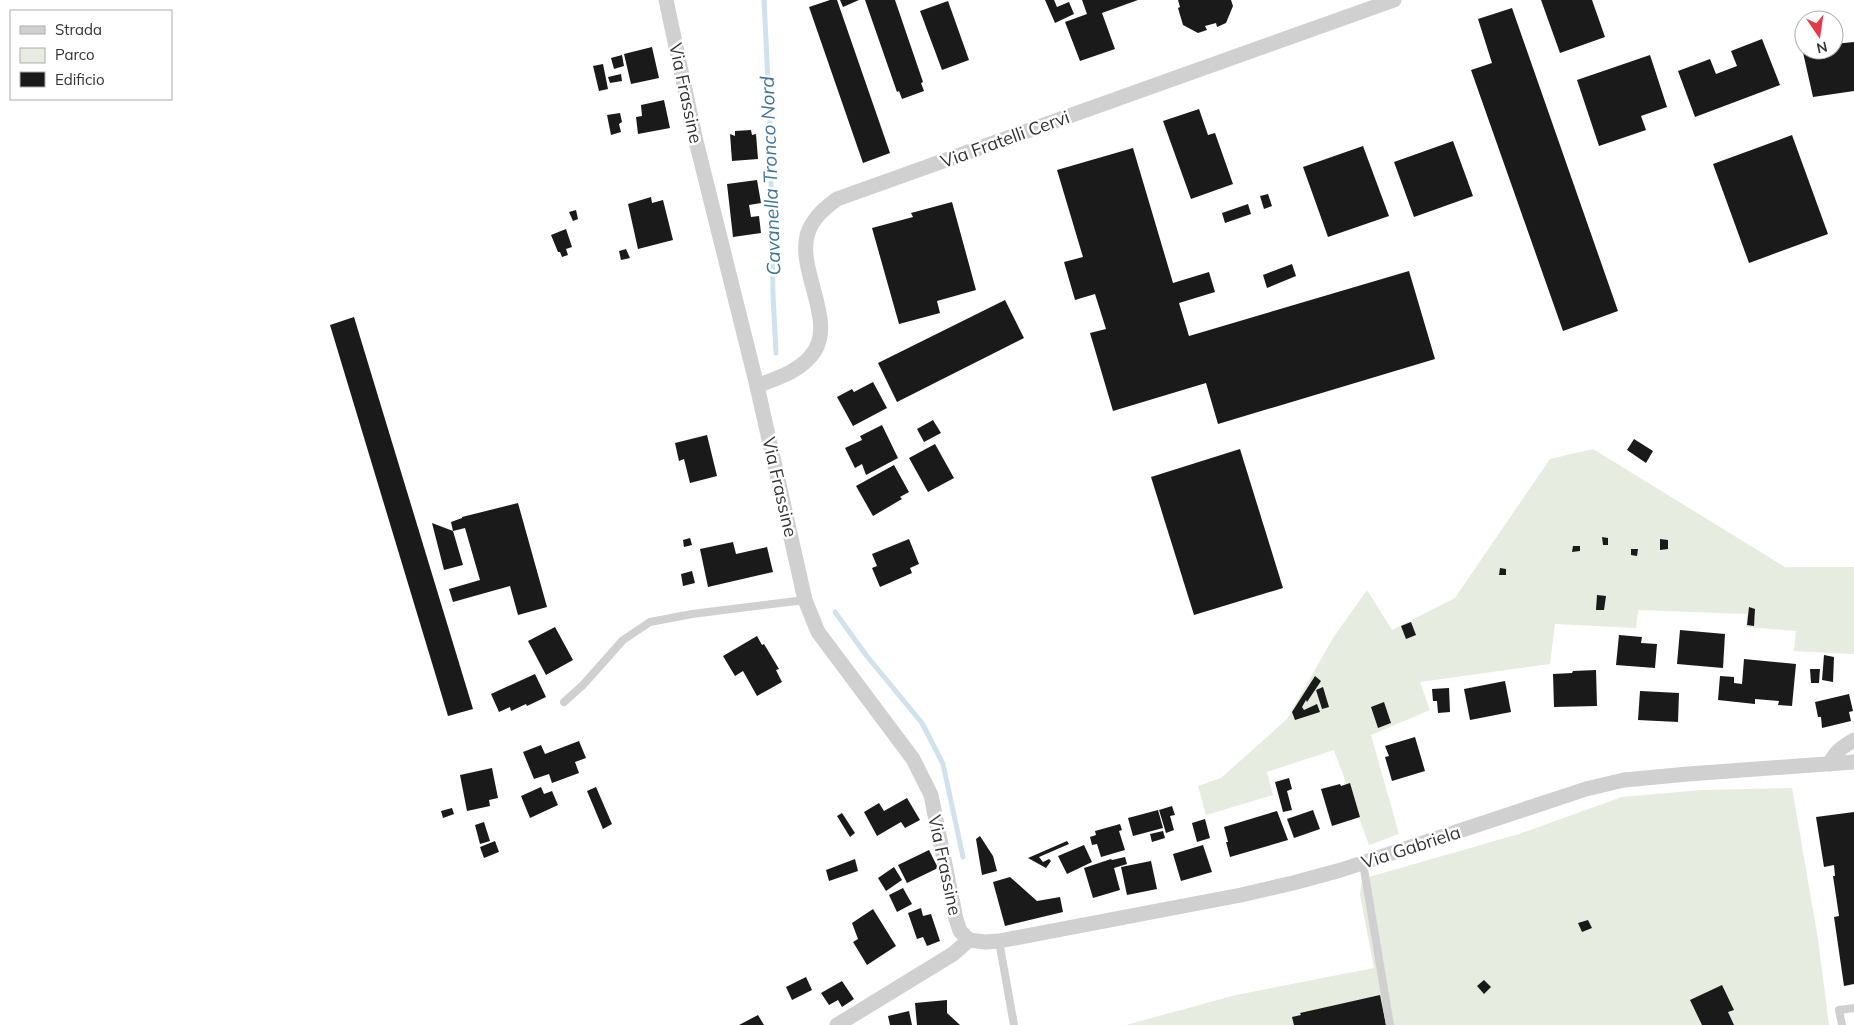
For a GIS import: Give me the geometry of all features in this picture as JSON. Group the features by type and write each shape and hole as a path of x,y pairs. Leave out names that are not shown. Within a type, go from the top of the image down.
{"street":[{"name":"Via Frassine","path":"666,0 696,142 806,600 818,632 914,759 931,795 956,919 960,930 969,940"},
{"name":"Via Fratelli Cervi","path":"756,386 794,371 811,356 818,344 821,333 819,314 808,264 808,232 823,210 838,199 1394,0"},
{"path":"1830,764 1837,751 1854,740"},
{"name":"Via Gabriela","path":"969,940 999,941 1241,895 1341,870 1586,789 1624,780 1854,762"},
{"path":"837,1025 952,954 969,940"}],"lane":[{"path":"564,702 583,685 623,640 650,622 701,613 806,600"},
{"path":"1363,862 1390,1025"},
{"path":"999,941 1014,1025"},
{"path":"1842,1025 1839,1010 1854,1008"}],"green space":[{"path":"1593,449 1785,567 1854,567 1854,654 1794,651 1796,631 1746,627 1747,614 1638,610 1636,628 1555,624 1550,664 1420,682 1430,710 1371,735 1399,834 1369,845 1334,750 1267,772 1273,795 1206,815 1198,786 1221,778 1287,719 1333,638 1367,590 1392,630 1455,598 1550,459"},
{"path":"1792,788 1818,939 1829,1025 1126,1025 1236,995 1374,968 1360,895 1362,879 1519,834 1622,797 1702,790"}],"building":[{"path":"830,0 837,0 890,153 863,163 809,7"},
{"path":"840,0 859,0 843,7"},
{"path":"865,0 895,0 923,82 921,83 924,91 902,99 899,91 897,92"},
{"path":"1045,0 1054,0 1057,7 1069,2 1074,14 1055,23"},
{"path":"1082,0 1138,0 1102,13 1115,49 1080,61 1065,22 1087,14"},
{"path":"1178,0 1231,0 1233,6 1226,23 1217,27 1216,23 1205,26 1207,30 1198,33 1183,25 1178,8 1180,7"},
{"path":"1541,0 1592,0 1605,37 1560,53"},
{"path":"948,1 969,60 942,70 920,11"},
{"path":"1512,8 1618,311 1563,331 1471,70 1492,63 1478,19"},
{"path":"1762,39 1780,85 1695,117 1678,71 1710,59 1716,74 1737,66 1731,51"},
{"path":"1854,42 1854,91 1813,97 1805,60 1844,60 1844,43"},
{"path":"652,47 659,78 631,84 624,54"},
{"path":"622,55 624,66 614,69 611,58"},
{"path":"1650,55 1667,107 1641,116 1646,130 1599,146 1577,80"},
{"path":"603,64 608,89 599,91 593,66"},
{"path":"621,74 622,81 610,83 608,77"},
{"path":"664,100 670,128 638,134 636,117 642,116 641,105"},
{"path":"1199,109 1208,135 1215,133 1233,184 1191,199 1163,121"},
{"path":"620,113 622,122 619,124 621,132 611,135 607,115"},
{"path":"751,130 752,135 756,134 758,159 732,161 730,134 735,136 735,131"},
{"path":"1792,135 1828,234 1749,263 1713,164"},
{"path":"1453,141 1473,196 1414,217 1394,162"},
{"path":"1363,146 1389,216 1328,237 1303,167"},
{"path":"1133,148 1173,283 1209,272 1215,292 1179,303 1189,336 1409,271 1435,359 1218,424 1206,383 1113,411 1090,333 1106,329 1095,294 1075,300 1064,262 1083,257 1057,170"},
{"path":"757,180 761,203 749,205 751,217 759,216 761,233 733,237 727,184"},
{"path":"1268,194 1272,206 1264,209 1260,196"},
{"path":"651,197 652,203 663,200 673,240 638,249 628,204"},
{"path":"952,202 976,290 937,301 940,313 899,324 872,228 913,217 911,213"},
{"path":"1248,204 1251,214 1225,223 1222,213"},
{"path":"576,210 578,219 573,221 569,212"},
{"path":"566,229 572,247 566,249 568,255 562,257 551,235"},
{"path":"626,249 630,258 621,260 619,251"},
{"path":"1292,264 1296,276 1267,288 1263,275"},
{"path":"1005,300 1024,338 897,402 878,363"},
{"path":"354,317 473,709 448,716 330,325"},
{"path":"873,382 887,408 853,426 837,397 852,389 854,392"},
{"path":"933,420 941,433 924,442 917,429"},
{"path":"882,425 898,458 866,475 862,464 855,468 845,448 862,440 860,436"},
{"path":"707,435 717,476 690,483 684,459 679,461 675,443"},
{"path":"1634,439 1653,451 1646,463 1627,450"},
{"path":"935,444 954,478 928,492 909,458"},
{"path":"1240,449 1283,588 1194,615 1151,477"},
{"path":"894,465 909,492 900,497 902,499 873,516 856,486"},
{"path":"518,503 547,607 518,615 510,586 453,602 449,589 480,580 465,528 453,531 451,522 462,517"},
{"path":"432,523 453,531 463,565 444,570"},
{"path":"1602,537 1608,538 1608,545 1603,545"},
{"path":"690,538 692,545 684,547 683,540"},
{"path":"909,539 919,564 910,568 912,573 880,587 872,568 877,566 872,554"},
{"path":"1660,539 1668,540 1668,549 1660,550"},
{"path":"733,542 736,554 767,547 773,572 708,587 700,549"},
{"path":"1573,546 1580,546 1580,551 1572,552"},
{"path":"1631,549 1638,549 1637,556 1631,555"},
{"path":"1500,568 1506,569 1506,575 1499,575"},
{"path":"692,571 695,583 683,586 681,574"},
{"path":"1597,595 1606,596 1604,610 1596,610"},
{"path":"1749,607 1755,609 1754,626 1747,625"},
{"path":"1411,622 1416,635 1406,639 1401,626"},
{"path":"555,627 573,660 546,675 528,641"},
{"path":"1680,630 1725,634 1723,668 1677,664"},
{"path":"1619,635 1642,637 1641,643 1657,644 1655,668 1616,665"},
{"path":"757,636 779,669 776,670 782,682 757,696 743,671 735,676 723,656"},
{"path":"1824,655 1834,657 1833,682 1822,680"},
{"path":"1744,659 1796,664 1792,706 1778,705 1779,701 1755,699 1755,704 1718,700 1720,676 1734,677 1734,683 1742,684"},
{"path":"1810,669 1820,669 1819,683 1811,683"},
{"path":"1596,670 1597,706 1554,707 1553,674"},
{"path":"535,674 546,697 527,706 526,704 511,711 510,707 499,712 491,694"},
{"path":"1315,676 1321,681 1302,707 1304,710 1317,704 1320,712 1295,720 1292,712"},
{"path":"1505,681 1511,712 1470,720 1464,689"},
{"path":"1323,687 1329,707 1322,709 1316,690"},
{"path":"1449,688 1450,712 1438,713 1437,701 1433,701 1432,689"},
{"path":"1640,691 1679,693 1678,722 1638,720"},
{"path":"1849,694 1853,711 1849,712 1851,721 1822,728 1821,717 1818,717 1815,702"},
{"path":"1384,702 1391,723 1378,728 1371,707"},
{"path":"1415,737 1425,771 1392,781 1385,757 1389,756 1385,746"},
{"path":"579,741 586,758 575,762 579,773 552,783 549,774 534,779 523,752 541,745 545,754"},
{"path":"492,768 498,798 489,800 490,806 467,811 460,775"},
{"path":"1289,778 1292,789 1287,791 1292,810 1283,812 1275,782"},
{"path":"1350,783 1360,817 1332,826 1321,789"},
{"path":"541,787 544,794 552,791 558,805 530,818 521,796"},
{"path":"596,787 612,824 603,829 587,791"},
{"path":"907,798 920,820 905,828 901,822 877,836 864,812 879,803 884,811"},
{"path":"1172,806 1175,815 1170,816 1174,830 1166,833 1159,810"},
{"path":"452,808 454,814 443,818 441,811"},
{"path":"1158,810 1163,828 1133,836 1128,818"},
{"path":"1313,810 1320,829 1294,838 1287,819"},
{"path":"1277,811 1288,840 1230,857 1224,827"},
{"path":"1854,812 1854,984 1844,986 1834,917 1839,916 1833,876 1835,876 1834,865 1824,867 1816,817"},
{"path":"842,813 855,833 850,837 837,816"},
{"path":"1205,819 1210,838 1197,842 1192,823"},
{"path":"484,822 490,841 480,844 475,825"},
{"path":"1120,824 1122,830 1119,831 1125,850 1101,857 1097,844 1092,845 1090,837 1096,835 1095,831"},
{"path":"1163,831 1165,838 1152,842 1150,834"},
{"path":"980,836 993,856 997,871 982,875 976,839"},
{"path":"495,841 499,852 484,858 480,847"},
{"path":"1067,841 1069,844 1039,857 1043,862 1049,859 1051,861 1046,868 1028,858"},
{"path":"1084,845 1092,862 1067,874 1058,856"},
{"path":"1203,845 1212,872 1181,881 1173,854"},
{"path":"929,850 938,868 907,883 898,865"},
{"path":"1125,857 1127,864 1114,868 1120,890 1093,898 1084,868 1111,859"},
{"path":"855,859 858,871 829,881 826,870"},
{"path":"1151,861 1157,889 1127,895 1121,867"},
{"path":"894,867 902,880 886,891 878,878"},
{"path":"1010,877 1037,901 1060,897 1063,912 1005,926 993,882"},
{"path":"903,888 912,904 897,912 889,895"},
{"path":"921,908 923,916 931,914 940,941 927,946 923,937 917,939 908,913"},
{"path":"873,909 896,946 867,965 853,942 858,939 852,923"},
{"path":"1588,920 1592,928 1582,932 1578,923"},
{"path":"806,977 812,990 792,1000 786,987"},
{"path":"1484,980 1491,987 1484,994 1477,986"},
{"path":"842,981 854,999 842,1007 838,1000 829,1005 821,993"},
{"path":"1722,985 1734,1010 1728,1012 1734,1025 1702,1025 1690,1000"},
{"path":"1380,995 1386,1025 1294,1025 1292,1017 1301,1015 1300,1013"},
{"path":"947,1000 947,1013 960,1025 917,1025 915,1003"},
{"path":"909,1011 912,1025 890,1025 888,1016"},
{"path":"758,1015 764,1025 739,1025"}],"waterway":[{"name":"Cavanella Tronco Nord","path":"764,0 770,123 776,353"},
{"name":"Cavanella Tronco Nord","path":"835,612 866,655 922,723 943,764 963,857"}]}
